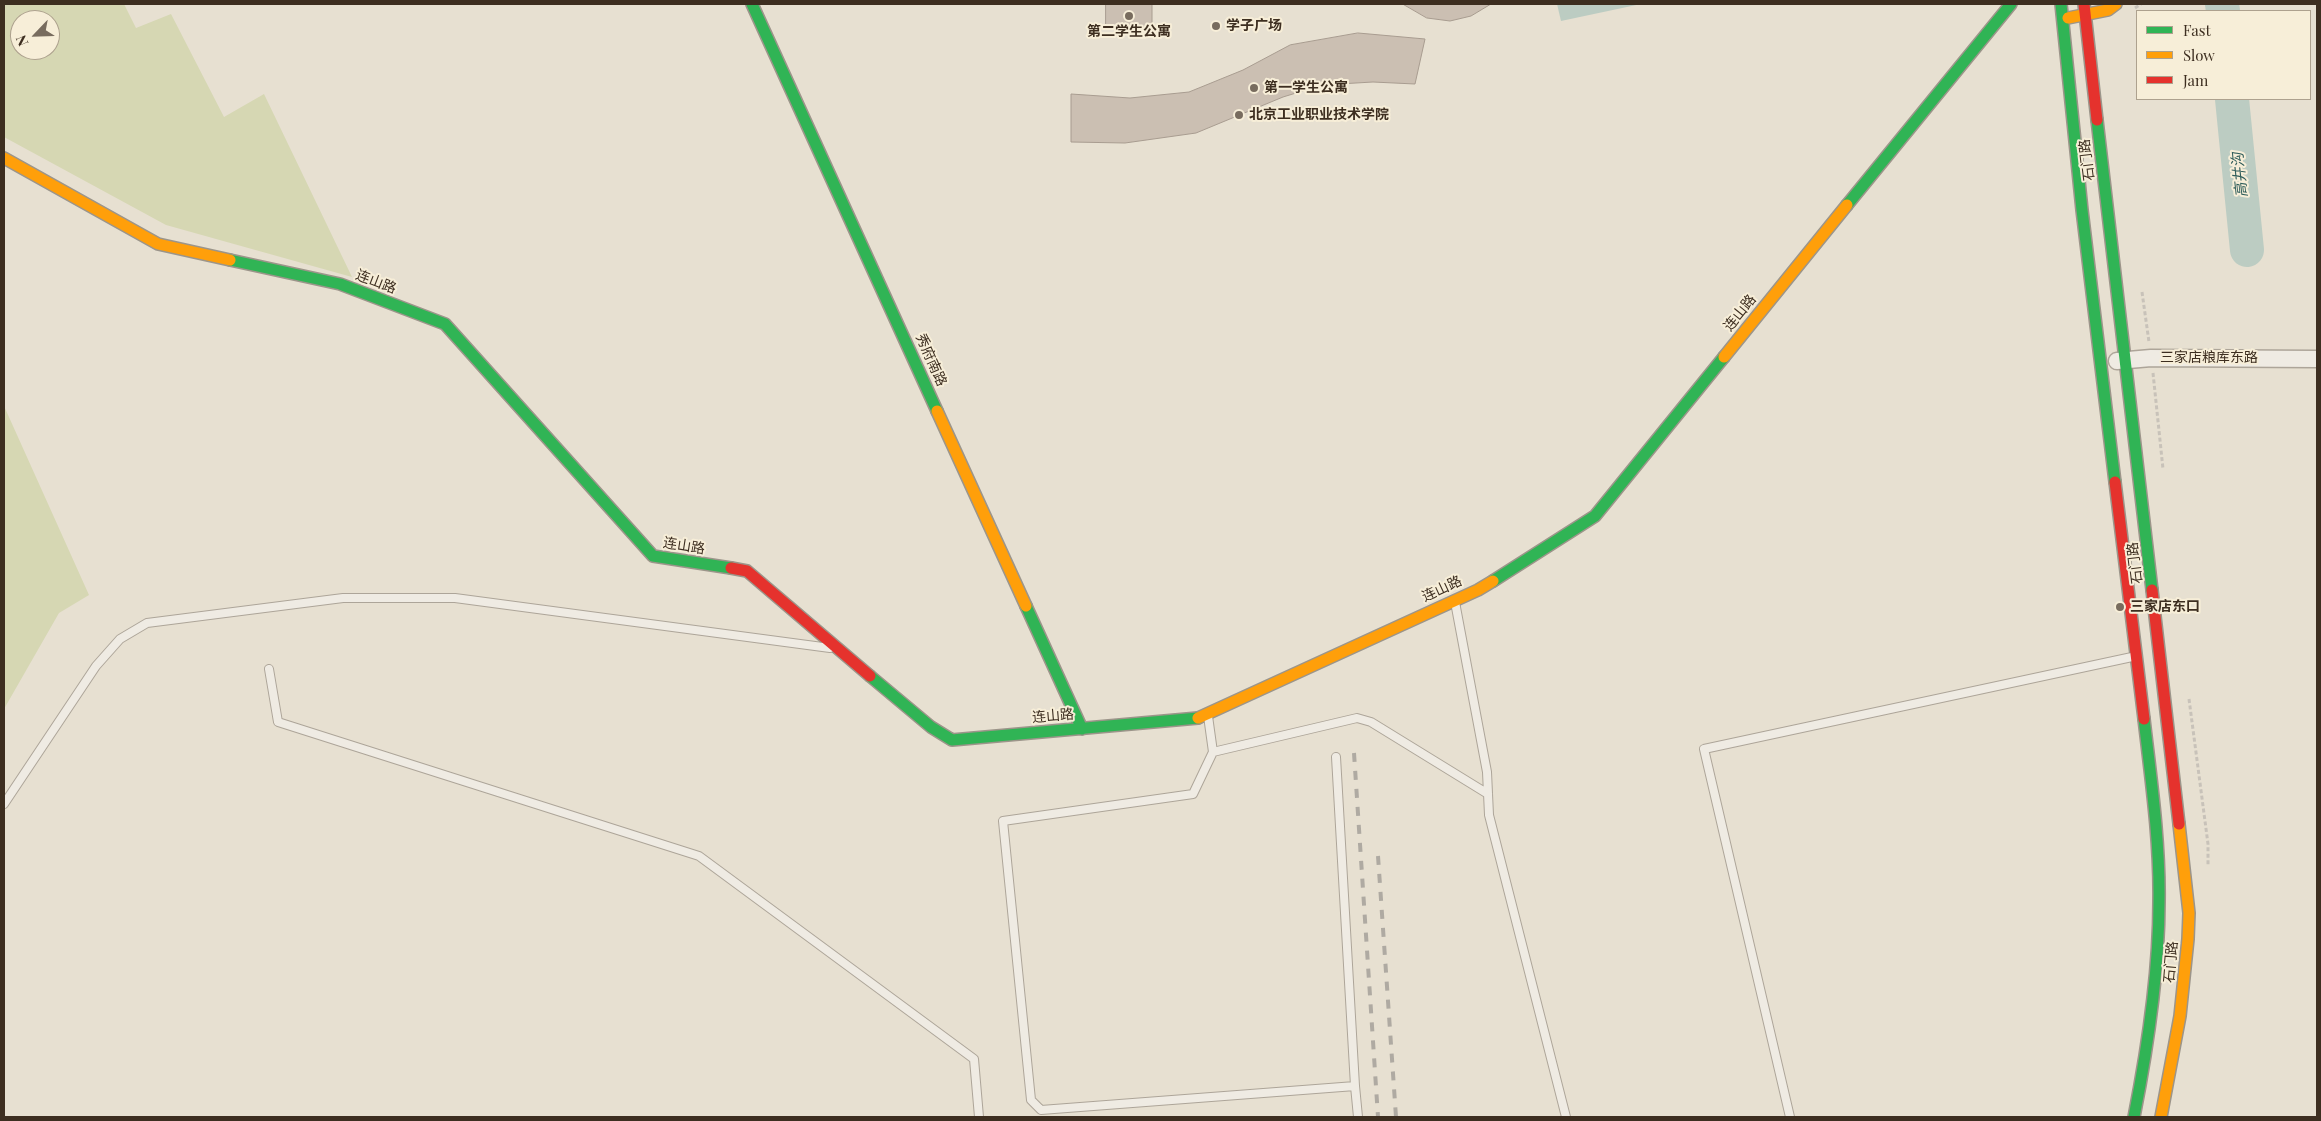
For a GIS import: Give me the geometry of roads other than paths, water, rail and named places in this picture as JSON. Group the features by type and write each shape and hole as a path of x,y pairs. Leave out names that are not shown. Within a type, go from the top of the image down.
{"main road":[{"name":"秀府南路","path":"752,4 1082,728"},
{"name":"连山路","path":"4,158 158,244 340,284 445,324 653,556 747,571 931,727 952,740 1198,718 1478,590 1595,516 2011,4"},
{"name":"石门路","path":"2061,4 2100,362 2130,605 2149,654 2189,913 2183,1000 2174,1058 2161,1117"},
{"path":"2062,19 2085,9 2108,10 2116,4"},
{"name":"石门路","path":"2085,9 2125,360 2149,654 2158,857 2160,915 2145,1059 2134,1117"}],"street":[{"name":"三家店粮库东路","path":"2100,362 2151,358 2317,359"}],"lane":[{"path":"4,804 96,666 120,639 148,623 343,598 455,598 799,646 839,649"},
{"path":"1454,600 1487,772 1489,815 1566,1117"},
{"path":"1790,1117 1704,749 2149,654"},
{"path":"269,670 278,722 699,856 974,1059 979,1117"},
{"path":"1208,714 1213,752 1193,794 1003,821 1031,1100 1041,1110 1356,1086"},
{"path":"1213,752 1357,718 1372,722 1488,794"},
{"path":"1336,757 1358,1117"}],"waterway":[{"name":"高井沟","path":"2222,4 2223,10"},
{"name":"高井沟","path":"2232,100 2247,250"}],"railway":[{"path":"1354,753 1378,1117"},
{"path":"1378,856 1396,1117"}],"place":[{"name":"第二学生公寓","path":"1129,16"},
{"name":"学子广场","path":"1216,26"},
{"name":"第一学生公寓","path":"1254,88"},
{"name":"北京工业职业技术学院","path":"1239,115"},
{"name":"三家店东口","path":"2120,607"}]}
